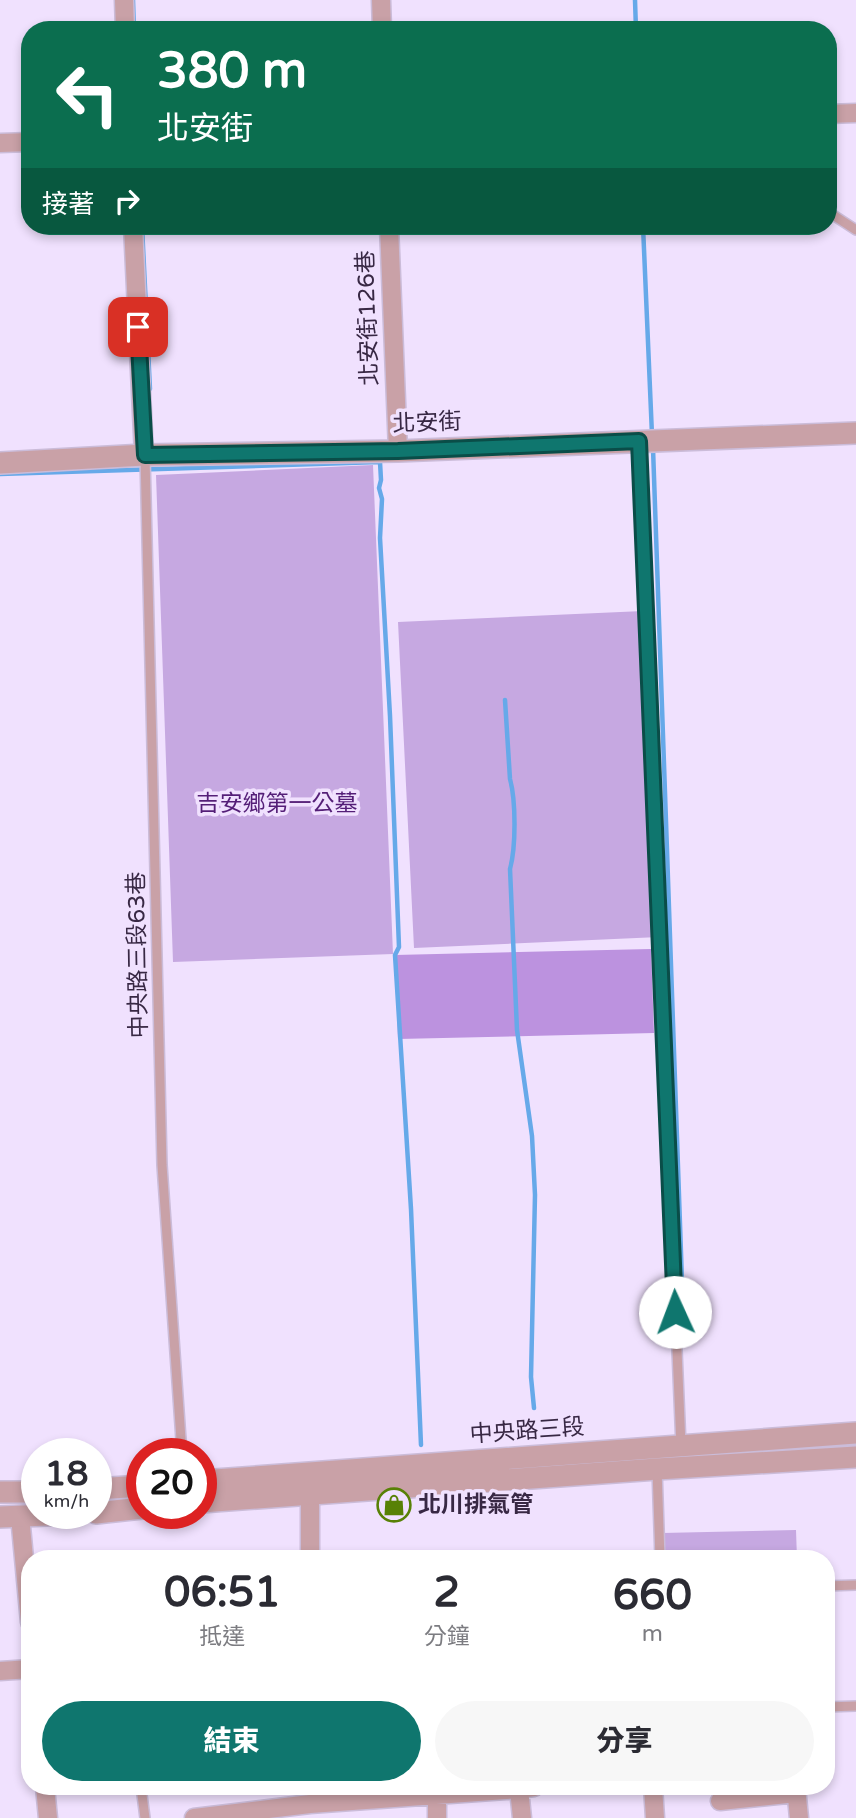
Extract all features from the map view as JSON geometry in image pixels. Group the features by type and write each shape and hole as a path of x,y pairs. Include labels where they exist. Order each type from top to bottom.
{"street":[{"path":"124,0 125,21"},
{"path":"381,0 382,21"},
{"path":"837,114 856,113"},
{"path":"0,143 21,142"},
{"path":"133,235 145,455"},
{"name":"北安街126巷","path":"389,235 398,451"},
{"name":"北安街","path":"0,463 145,455 398,451 856,433"},
{"name":"中央路三段","path":"217,1480 856,1433"},
{"name":"中央路三段","path":"217,1501 856,1457"},
{"path":"0,1492 21,1492"},
{"path":"310,1494 310,1550"},
{"path":"10,1516 21,1574"},
{"path":"0,1671 21,1670"},
{"path":"46,1795 48,1818"},
{"path":"194,1818 309,1795 437,1795 438,1818"},
{"path":"522,1818 526,1795"},
{"path":"654,1795 655,1818"},
{"path":"720,1801 761,1795"},
{"path":"797,1795 799,1818"}],"lane":[{"path":"837,218 856,230"},
{"path":"639,441 681,1446"},
{"name":"中央路三段63巷","path":"145,455 162,1166 182,1438"},
{"path":"657,1469 660,1550"},
{"path":"835,1586 856,1585"},
{"path":"835,1707 856,1706"},
{"path":"142,1795 145,1818"}],"green space":[{"name":"吉安鄉第一公墓","path":"373,465 393,954 173,962 156,475"},
{"path":"643,611 659,937 414,948 398,622"},
{"path":"796,1530 797,1550 663,1550 662,1533"}],"shaded area":[{"path":"651,949 654,1033 398,1039 395,955"}],"waterway":[{"path":"133,0 134,21"},
{"path":"635,0 636,21"},
{"path":"142,235 150,389"},
{"path":"643,235 652,435"},
{"path":"653,448 684,1339"},
{"path":"0,474 379,462"},
{"path":"380,462 380,538 399,947 395,955 411,1209 421,1445"},
{"path":"505,700 514,811 510,869 517,1030 532,1136 535,1195 531,1377 534,1408"}],"place":[{"name":"北川排氣管","path":"394,1505"}],"route":[{"path":"138,327 145,455 398,451 639,441 675,1312"}]}
